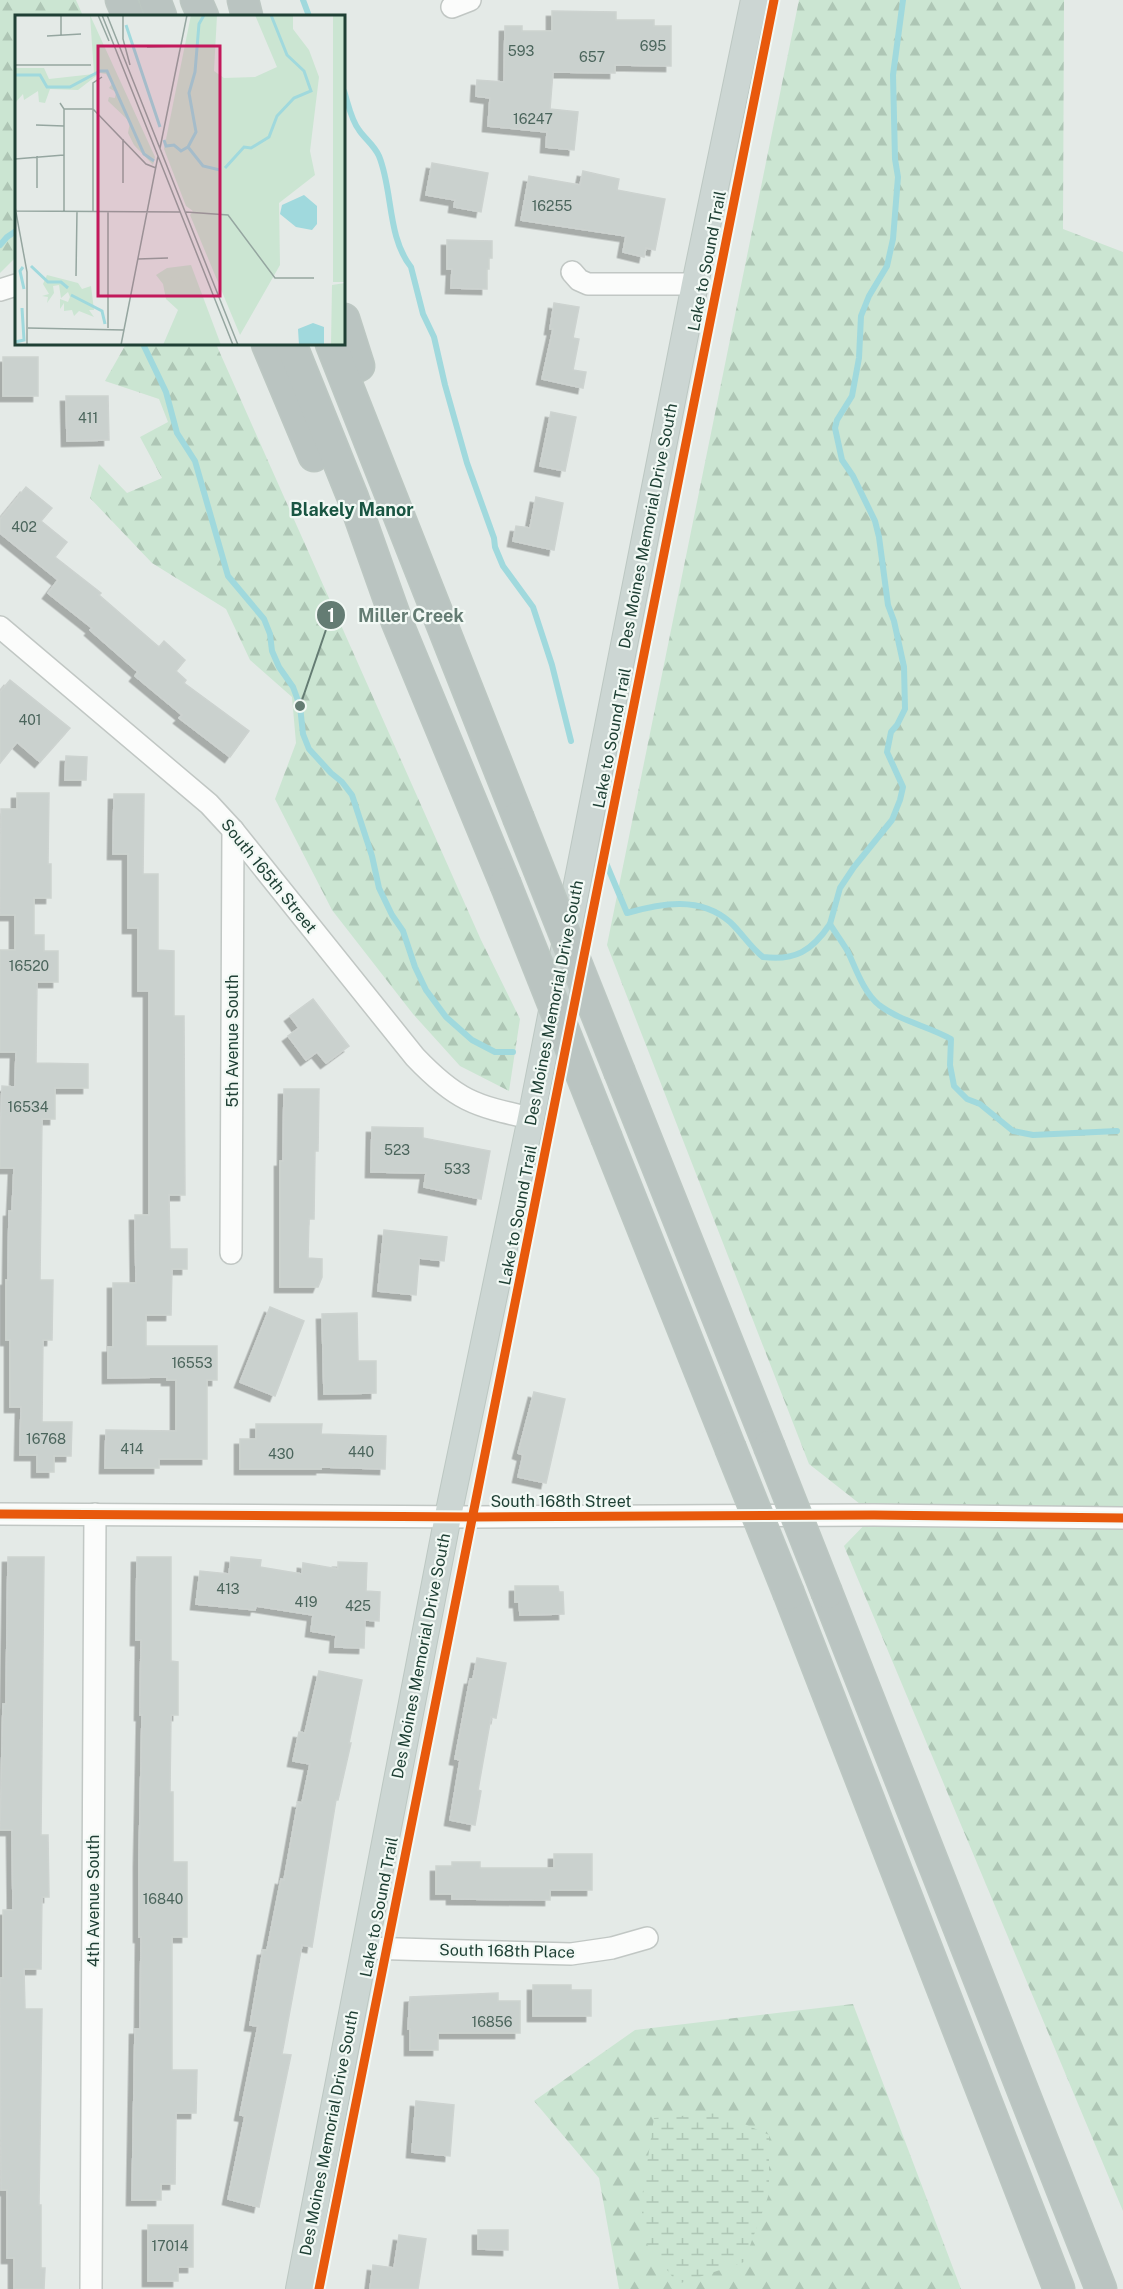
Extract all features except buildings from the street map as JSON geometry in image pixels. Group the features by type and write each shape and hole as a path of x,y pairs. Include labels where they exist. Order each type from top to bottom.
{"highway":[{"path":"121,0 128,15"},
{"path":"155,0 161,15"},
{"path":"196,0 203,15"},
{"path":"243,0 247,15"},
{"path":"345,322 359,368 363,423"},
{"path":"267,345 355,552 397,622"},
{"path":"291,345 352,498 397,622 789,1594 1059,2289"},
{"path":"332,345 1101,2289"}],"main road":[{"name":"Des Moines Memorial Drive South","path":"299,2289 448,1516 531,1119 695,284 754,0"}],"street":[{"path":"572,272 579,280 588,284 695,284"},
{"path":"0,290 15,285"},
{"name":"South 165th Street","path":"0,627 209,804 233,830 415,1057 437,1080 456,1095 485,1108 531,1119"},
{"name":"5th Avenue South","path":"231,1253 233,830"},
{"name":"South 168th Street","path":"0,1514 874,1515 1123,1518"},
{"name":"4th Avenue South","path":"91,2289 95,1514"},
{"name":"South 168th Place","path":"365,1948 571,1954 612,1948 647,1938"}],"green space":[{"path":"0,0 76,0 83,15 15,15 15,258 0,273"},
{"path":"799,0 1064,0 1063,229 1123,252 1123,2211 844,1546 874,1515 809,1464 607,945"},
{"path":"125,345 216,345 481,940 520,1019 509,1091 460,1066 413,1014 332,910 275,799 296,743 292,697 250,660 226,609 152,563 90,498 99,464 127,493 162,478 140,437 168,422 159,399 105,381"},
{"path":"853,2004 961,2289 619,2289 599,2178 534,2101 635,2030"},
{"path":"720,2113 769,2135 769,2194 744,2262 678,2284 646,2243 641,2204 654,2118"}],"waterway":[{"path":"303,0 309,15"},
{"path":"830,924 840,888 892,820 903,787 887,752 891,732 905,709 904,667 894,621 888,605 875,521 853,476 842,460 835,428 837,420 852,396 859,358 861,316 869,296 887,266 893,239 898,177 895,159 893,75 903,0"},
{"path":"345,94 356,126 379,156 387,183 398,242 411,267 423,314 434,337 467,463 503,566 533,607 552,665 571,741"},
{"path":"0,245 15,232"},
{"path":"143,345 166,392 177,433 195,461 228,576 264,619 270,634 272,651 279,667 293,687 300,706 303,734 309,749 352,795 372,856 379,888 392,915 403,931 415,967 426,990 446,1017 472,1040 495,1052 513,1052"},
{"path":"606,863 627,913 680,904 706,908 730,922 763,957 784,957 802,952 816,941 830,924 848,952 869,994 879,1005 887,1011 951,1039 950,1065 954,1086 967,1099 980,1104 1013,1131 1033,1135 1117,1131"}],"cycle path":[{"name":"Lake to Sound Trail","path":"319,2289 774,0"},
{"path":"0,1514 474,1517 874,1515 1123,1518"}],"place":[{"name":"Miller Creek","path":"300,706"}],"district":[{"name":"Blakely Manor","path":"352,509"}]}
